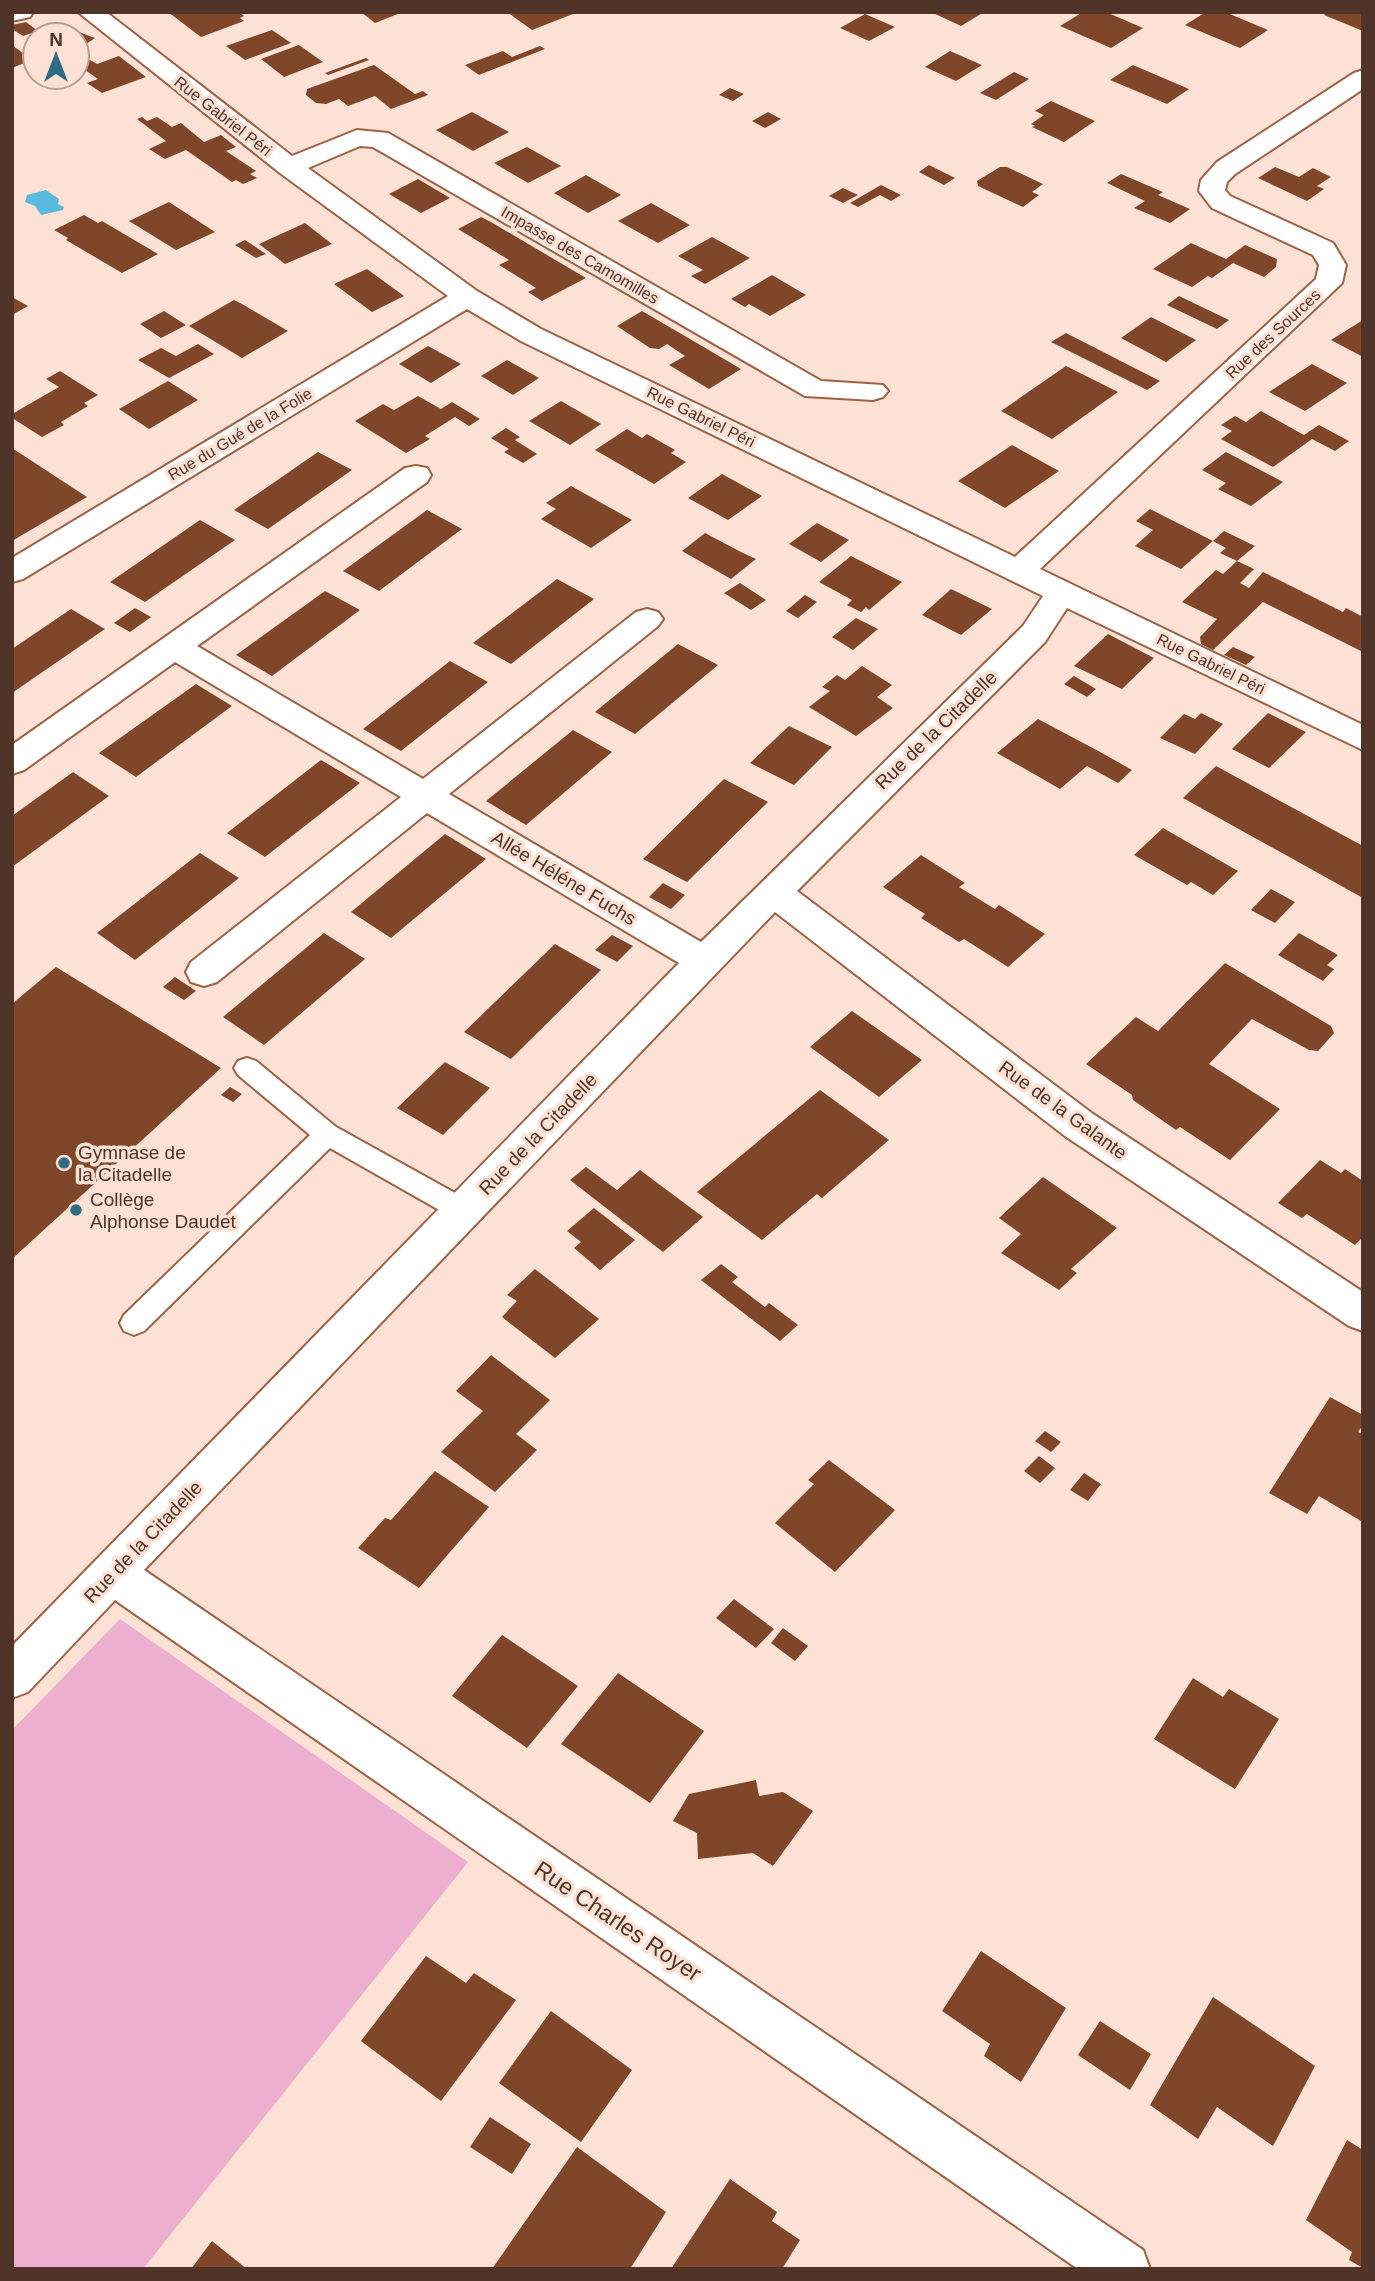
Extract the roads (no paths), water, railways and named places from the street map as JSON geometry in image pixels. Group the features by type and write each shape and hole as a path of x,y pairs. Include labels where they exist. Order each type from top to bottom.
{"street":[{"path":"12,14 21,12"},
{"name":"Rue Gabriel Péri","path":"90,12 289,167 467,297 531,335 1363,739"},
{"name":"Rue des Sources","path":"1019,571 1328,283 1334,273 1333,261 1323,249 1234,209 1221,202 1212,191 1214,180 1226,168 1363,78"},
{"name":"Impasse des Camomilles","path":"289,167 357,138 379,139 815,390 873,391"},
{"name":"Rue du Gué de la Folie","path":"12,572 467,297"},
{"path":"12,762 416,475"},
{"name":"Rue de la Citadelle","path":"17,1664 113,1573 704,961 1034,634 1062,591"},
{"path":"204,972 648,619"},
{"name":"Allée Héléne Fuchs","path":"174,646 704,961"},
{"name":"Rue de la Galante","path":"774,892 1079,1125 1363,1314"},
{"name":"Rue Charles Royer","path":"113,1573 1124,2269"}],"lane":[{"path":"247,1068 327,1134 464,1211"},
{"path":"134,1323 327,1134"}],"water":[{"path":"46,190 59,199 58,204 64,207 63,210 41,215 35,206 25,202 27,195"}],"place":[{"name":"Gymnase de la Citadelle","path":"64,1163"},
{"name":"Collège Alphonse Daudet","path":"76,1210"}]}
